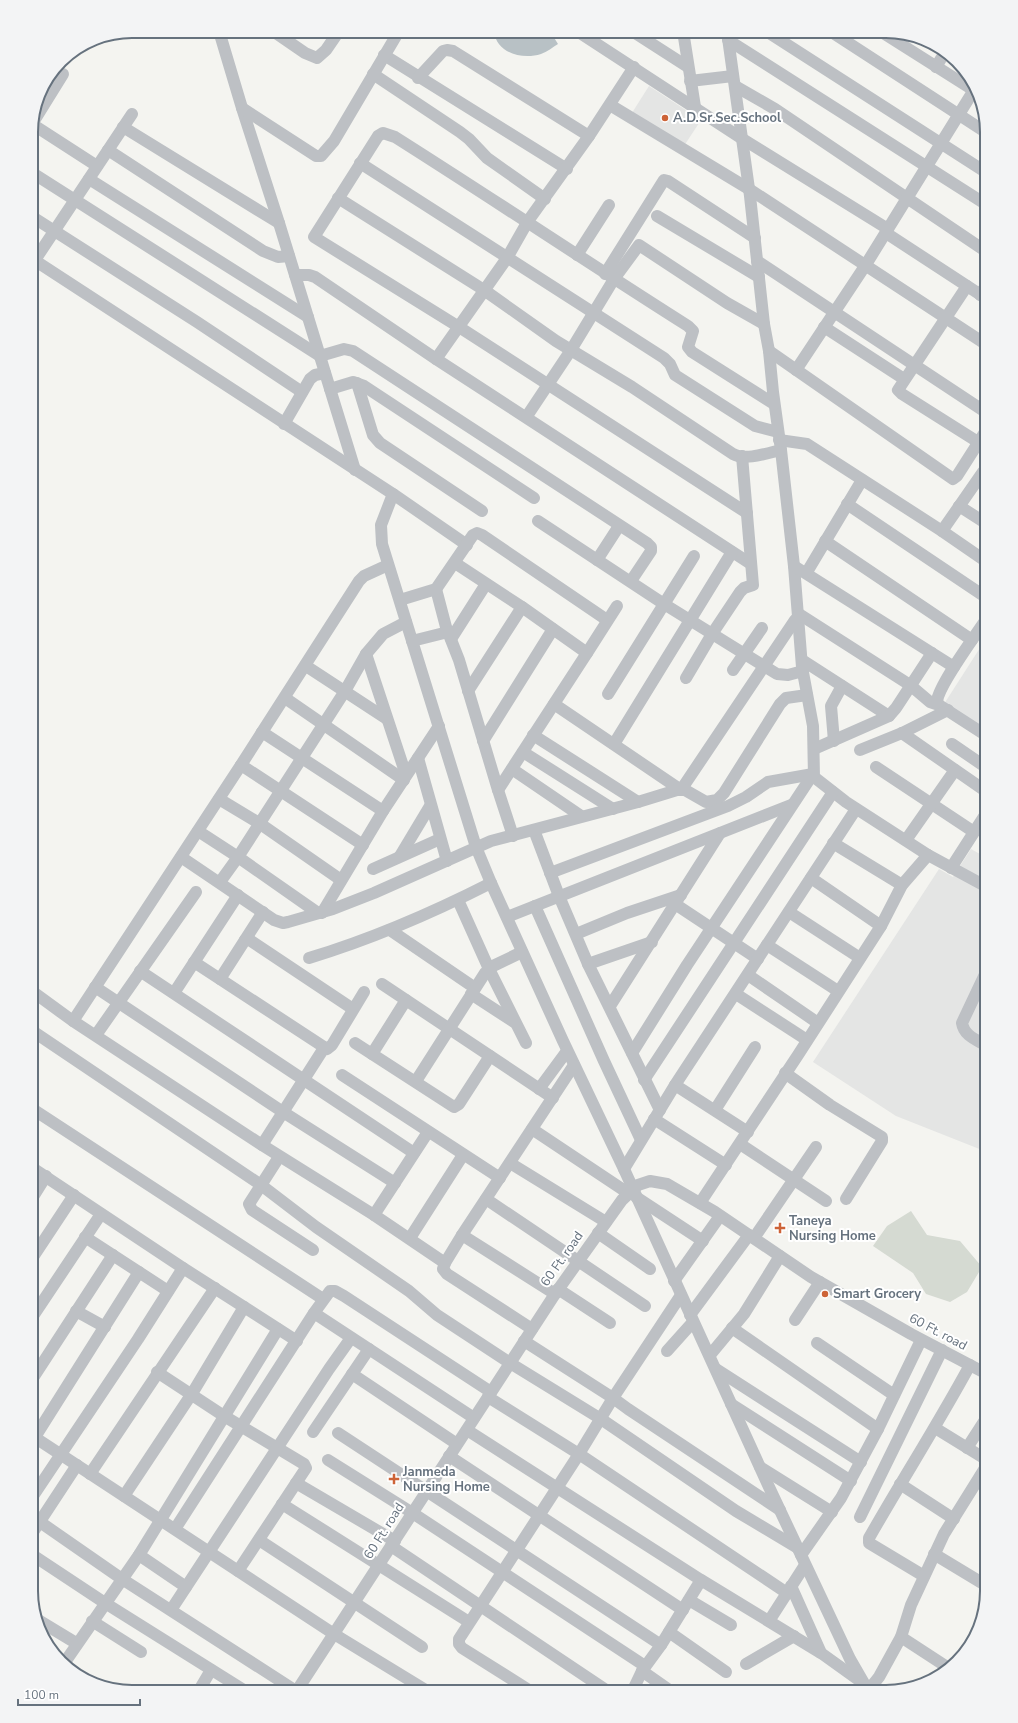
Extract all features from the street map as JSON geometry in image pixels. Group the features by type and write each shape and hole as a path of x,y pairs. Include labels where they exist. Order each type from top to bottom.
{"street":[{"path":"221,38 355,470"},
{"path":"283,38 305,53 317,58 326,50 334,38"},
{"path":"242,108 316,156 322,156 334,141 395,38"},
{"path":"588,38 887,231 980,294"},
{"path":"643,38 688,67"},
{"path":"683,38 695,107"},
{"path":"728,38 749,189 764,324 769,351 774,404 780,441 794,566 797,617 803,666 813,726 813,774 816,780 856,809 928,855 980,883"},
{"path":"731,38 980,201"},
{"path":"777,38 980,169"},
{"path":"841,38 980,129"},
{"path":"891,38 936,67 963,79"},
{"path":"908,49 913,42"},
{"path":"418,78 443,51 453,51 589,136"},
{"path":"384,55 418,78 567,169"},
{"path":"936,67 942,57"},
{"path":"436,359 507,258 528,221 567,169 634,67"},
{"path":"41,110 63,74"},
{"path":"373,74 460,132 469,139 487,158 545,199"},
{"path":"690,81 734,81 980,247"},
{"path":"796,370 865,266 958,115 973,95"},
{"path":"610,105 749,189 980,340"},
{"path":"38,252 54,231 132,114"},
{"path":"123,127 279,223"},
{"path":"38,128 97,166"},
{"path":"747,513 459,327 314,237 378,136 383,133 388,134 528,221 609,277 691,329 694,334 688,347 692,352 774,404"},
{"path":"108,150 263,250 278,257 289,256"},
{"path":"360,163 664,358 670,364 675,375 755,426 780,441 807,444 980,557"},
{"path":"38,176 320,356 344,349 353,351 619,526 648,543 651,549 630,582"},
{"path":"88,179 308,317"},
{"path":"527,416 571,350 593,313 609,277 664,180 668,181 755,238"},
{"path":"338,198 484,290 571,350 632,387 733,454 742,456 780,441"},
{"path":"577,255 608,205"},
{"path":"657,216 759,277"},
{"path":"38,221 197,322 302,392"},
{"path":"609,277 639,245 727,303 764,324"},
{"path":"757,261 980,408"},
{"path":"38,262 393,494 467,545"},
{"path":"295,275 309,275 316,277 436,359 527,416 751,564"},
{"path":"967,286 904,379 899,387 899,392 978,442"},
{"path":"824,326 904,379"},
{"path":"769,351 950,477 955,478 980,439"},
{"path":"284,424 302,392 313,377 325,373"},
{"path":"330,389 353,382 364,386 534,498"},
{"path":"358,383 373,435 380,443 482,511"},
{"path":"686,678 712,634 742,589 753,585 742,456"},
{"path":"966,461 980,470"},
{"path":"807,572 862,480"},
{"path":"942,531 980,480"},
{"path":"393,494 381,525 382,544 476,847 567,1050 624,1169 632,1193 710,1355 801,1556 850,1659 864,1685"},
{"path":"847,504 980,593"},
{"path":"960,506 980,519"},
{"path":"538,521 664,604 777,674 783,675 803,666"},
{"path":"597,560 619,526"},
{"path":"400,600 436,589 474,534 479,533 607,620"},
{"path":"825,541 972,640"},
{"path":"614,744 732,552"},
{"path":"608,694 694,556"},
{"path":"455,563 522,607 587,653"},
{"path":"74,1021 306,666 359,581 364,576 388,565"},
{"path":"794,566 807,572 954,668"},
{"path":"412,641 449,636 486,584"},
{"path":"436,589 449,636 468,691 513,836"},
{"path":"498,790 617,606"},
{"path":"468,691 522,607"},
{"path":"181,857 274,920 283,923 320,913 374,893 476,847 581,816 682,790 797,617"},
{"path":"797,617 910,685 926,699 943,707 980,731"},
{"path":"220,882 238,857 345,691 366,654 383,634 406,622"},
{"path":"733,670 762,628"},
{"path":"943,707 937,701 938,697 954,668 980,628"},
{"path":"483,741 553,629"},
{"path":"814,749 889,716 896,708 932,653"},
{"path":"366,654 405,778"},
{"path":"306,666 387,719"},
{"path":"803,666 842,686 889,716"},
{"path":"834,741 831,706 842,686"},
{"path":"554,704 682,790 706,802 719,798 780,704 786,698 807,695"},
{"path":"285,698 405,778"},
{"path":"860,750 902,733 943,707"},
{"path":"320,913 438,726"},
{"path":"262,732 383,811"},
{"path":"902,733 980,787"},
{"path":"533,735 638,802"},
{"path":"952,744 980,763"},
{"path":"523,752 613,809"},
{"path":"418,758 430,806 447,861"},
{"path":"241,765 363,845"},
{"path":"876,767 974,832"},
{"path":"512,769 581,816"},
{"path":"906,840 955,770"},
{"path":"632,1053 711,928 791,805 813,774"},
{"path":"550,873 728,806 746,797 768,782 813,774"},
{"path":"644,1080 832,792"},
{"path":"219,798 341,880"},
{"path":"507,917 791,805"},
{"path":"400,856 430,806"},
{"path":"624,1169 675,1085 856,809"},
{"path":"951,868 980,823"},
{"path":"534,830 559,896 588,964 632,1053 657,1114 726,1165"},
{"path":"198,832 238,857 320,913"},
{"path":"610,1006 720,833"},
{"path":"373,869 440,839"},
{"path":"833,843 902,885"},
{"path":"700,1203 748,1132 881,926 902,885 928,855"},
{"path":"811,878 881,926"},
{"path":"309,958 361,942 458,900 491,883"},
{"path":"96,1035 196,892"},
{"path":"174,993 238,895"},
{"path":"678,899 711,928 758,959"},
{"path":"576,934 638,909 678,899"},
{"path":"458,900 489,969 526,1043"},
{"path":"535,906 641,1140"},
{"path":"220,979 263,912"},
{"path":"789,912 860,958"},
{"path":"390,930 515,1023"},
{"path":"245,940 248,939 253,942 353,1009"},
{"path":"588,964 652,942"},
{"path":"767,945 838,991"},
{"path":"416,1082 473,991 489,969 522,952"},
{"path":"194,962 324,1048 330,1048 364,992"},
{"path":"140,971 414,1153"},
{"path":"748,975 818,1023"},
{"path":"382,984 553,1098"},
{"path":"980,985 962,1023 963,1029 967,1034 980,1042"},
{"path":"95,987 284,1112 395,1183"},
{"path":"736,994 807,1040"},
{"path":"38,995 262,1146 410,1238 445,1263"},
{"path":"372,1054 406,1000"},
{"path":"38,1035 261,1185 316,1227 409,1291 437,1315 510,1363 601,1419 801,1556"},
{"path":"355,1043 452,1106 457,1106 490,1056"},
{"path":"715,1110 755,1047"},
{"path":"262,1146 324,1048"},
{"path":"539,1089 567,1050"},
{"path":"532,1329 447,1274 443,1269 462,1235 574,1065"},
{"path":"785,1073 830,1105 882,1137 882,1141 846,1199"},
{"path":"342,1075 500,1178"},
{"path":"675,1085 748,1132"},
{"path":"38,1113 323,1299"},
{"path":"532,1129 632,1193 703,1241"},
{"path":"374,1215 428,1132"},
{"path":"740,1144 826,1201"},
{"path":"667,1351 794,1180 816,1147"},
{"path":"410,1238 464,1155"},
{"path":"279,1157 261,1185 250,1204 250,1207 252,1210 313,1250"},
{"path":"510,1162 606,1222"},
{"path":"38,1171 244,1308 297,1341"},
{"path":"38,1189 46,1176"},
{"name":"60 Ft. road","path":"300,1685 556,1291 606,1222 632,1193 645,1182 659,1182 666,1184 700,1203 820,1282 922,1340 980,1370"},
{"path":"38,1249 74,1195"},
{"path":"486,1199 646,1306"},
{"path":"38,1305 101,1214"},
{"path":"674,1282 720,1216"},
{"path":"598,1233 650,1268"},
{"path":"462,1235 610,1322"},
{"path":"86,1237 168,1291"},
{"path":"38,1370 113,1255"},
{"path":"710,1355 744,1314 780,1256"},
{"path":"38,1488 113,1377 183,1268"},
{"path":"38,1428 139,1272"},
{"path":"795,1320 820,1282"},
{"path":"90,1474 157,1372 215,1288"},
{"path":"175,1529 323,1299 330,1292 335,1291 579,1454 789,1590 821,1653"},
{"path":"521,1685 462,1648 459,1644 459,1639 540,1516 613,1398 680,1295"},
{"path":"124,1496 191,1395 244,1308"},
{"path":"76,1311 104,1327"},
{"path":"314,1313 474,1418"},
{"path":"732,1328 878,1429"},
{"path":"66,1658 139,1555 278,1329"},
{"path":"171,1610 351,1338"},
{"path":"769,1621 789,1590 801,1556 832,1512 851,1481 922,1340"},
{"path":"524,1341 613,1398 780,1510"},
{"path":"817,1343 894,1395"},
{"path":"313,1432 369,1349"},
{"path":"860,1517 942,1350"},
{"path":"924,1576 868,1541 900,1484 935,1428 970,1365"},
{"path":"716,1369 860,1462"},
{"path":"157,1372 224,1416 304,1464 306,1468 238,1571"},
{"path":"352,1374 457,1444"},
{"path":"731,1404 851,1481"},
{"path":"935,1428 980,1456"},
{"path":"967,1448 980,1428"},
{"path":"467,1430 701,1580 821,1653 861,1685"},
{"path":"338,1433 661,1645"},
{"path":"38,1439 334,1634 418,1685"},
{"path":"449,1456 540,1516 686,1605 731,1625"},
{"path":"328,1460 502,1572 644,1669 663,1685"},
{"path":"38,1525 77,1465"},
{"path":"760,1468 832,1512"},
{"path":"872,1685 879,1677 901,1637 911,1605 944,1534 980,1476"},
{"path":"296,1483 393,1543 480,1606 598,1685"},
{"path":"900,1484 954,1519"},
{"path":"282,1504 469,1622"},
{"path":"40,1522 122,1579 287,1685"},
{"path":"259,1540 422,1647"},
{"path":"934,1554 980,1581"},
{"path":"139,1555 186,1587"},
{"path":"38,1559 235,1685"},
{"path":"636,1685 644,1669 661,1645 701,1580"},
{"path":"92,1622 141,1652"},
{"path":"44,1624 76,1643"},
{"path":"669,1632 726,1672"},
{"path":"746,1664 794,1636"},
{"path":"901,1637 944,1665"},
{"path":"202,1685 211,1670"}],"shaded area":[{"path":"554,38 558,44 541,54 526,56 511,53 505,50 496,39"},
{"name":"A.D.Sr.Sec.School","path":"649,86 701,120 682,149 630,116"},
{"path":"980,648 980,727 944,704"},
{"path":"971,849 980,854 980,1149 896,1116 813,1062 939,869 953,877"},
{"path":"911,1211 927,1235 960,1241 980,1265 980,1270 967,1292 950,1302 926,1294 913,1273 873,1246 887,1226"}],"place":[{"name":"A.D.Sr.Sec.School","path":"665,118"},
{"name":"Taneya Nursing Home","path":"780,1228"},
{"name":"Smart Grocery","path":"825,1294"},
{"name":"Janmeda Nursing Home","path":"394,1479"}]}
